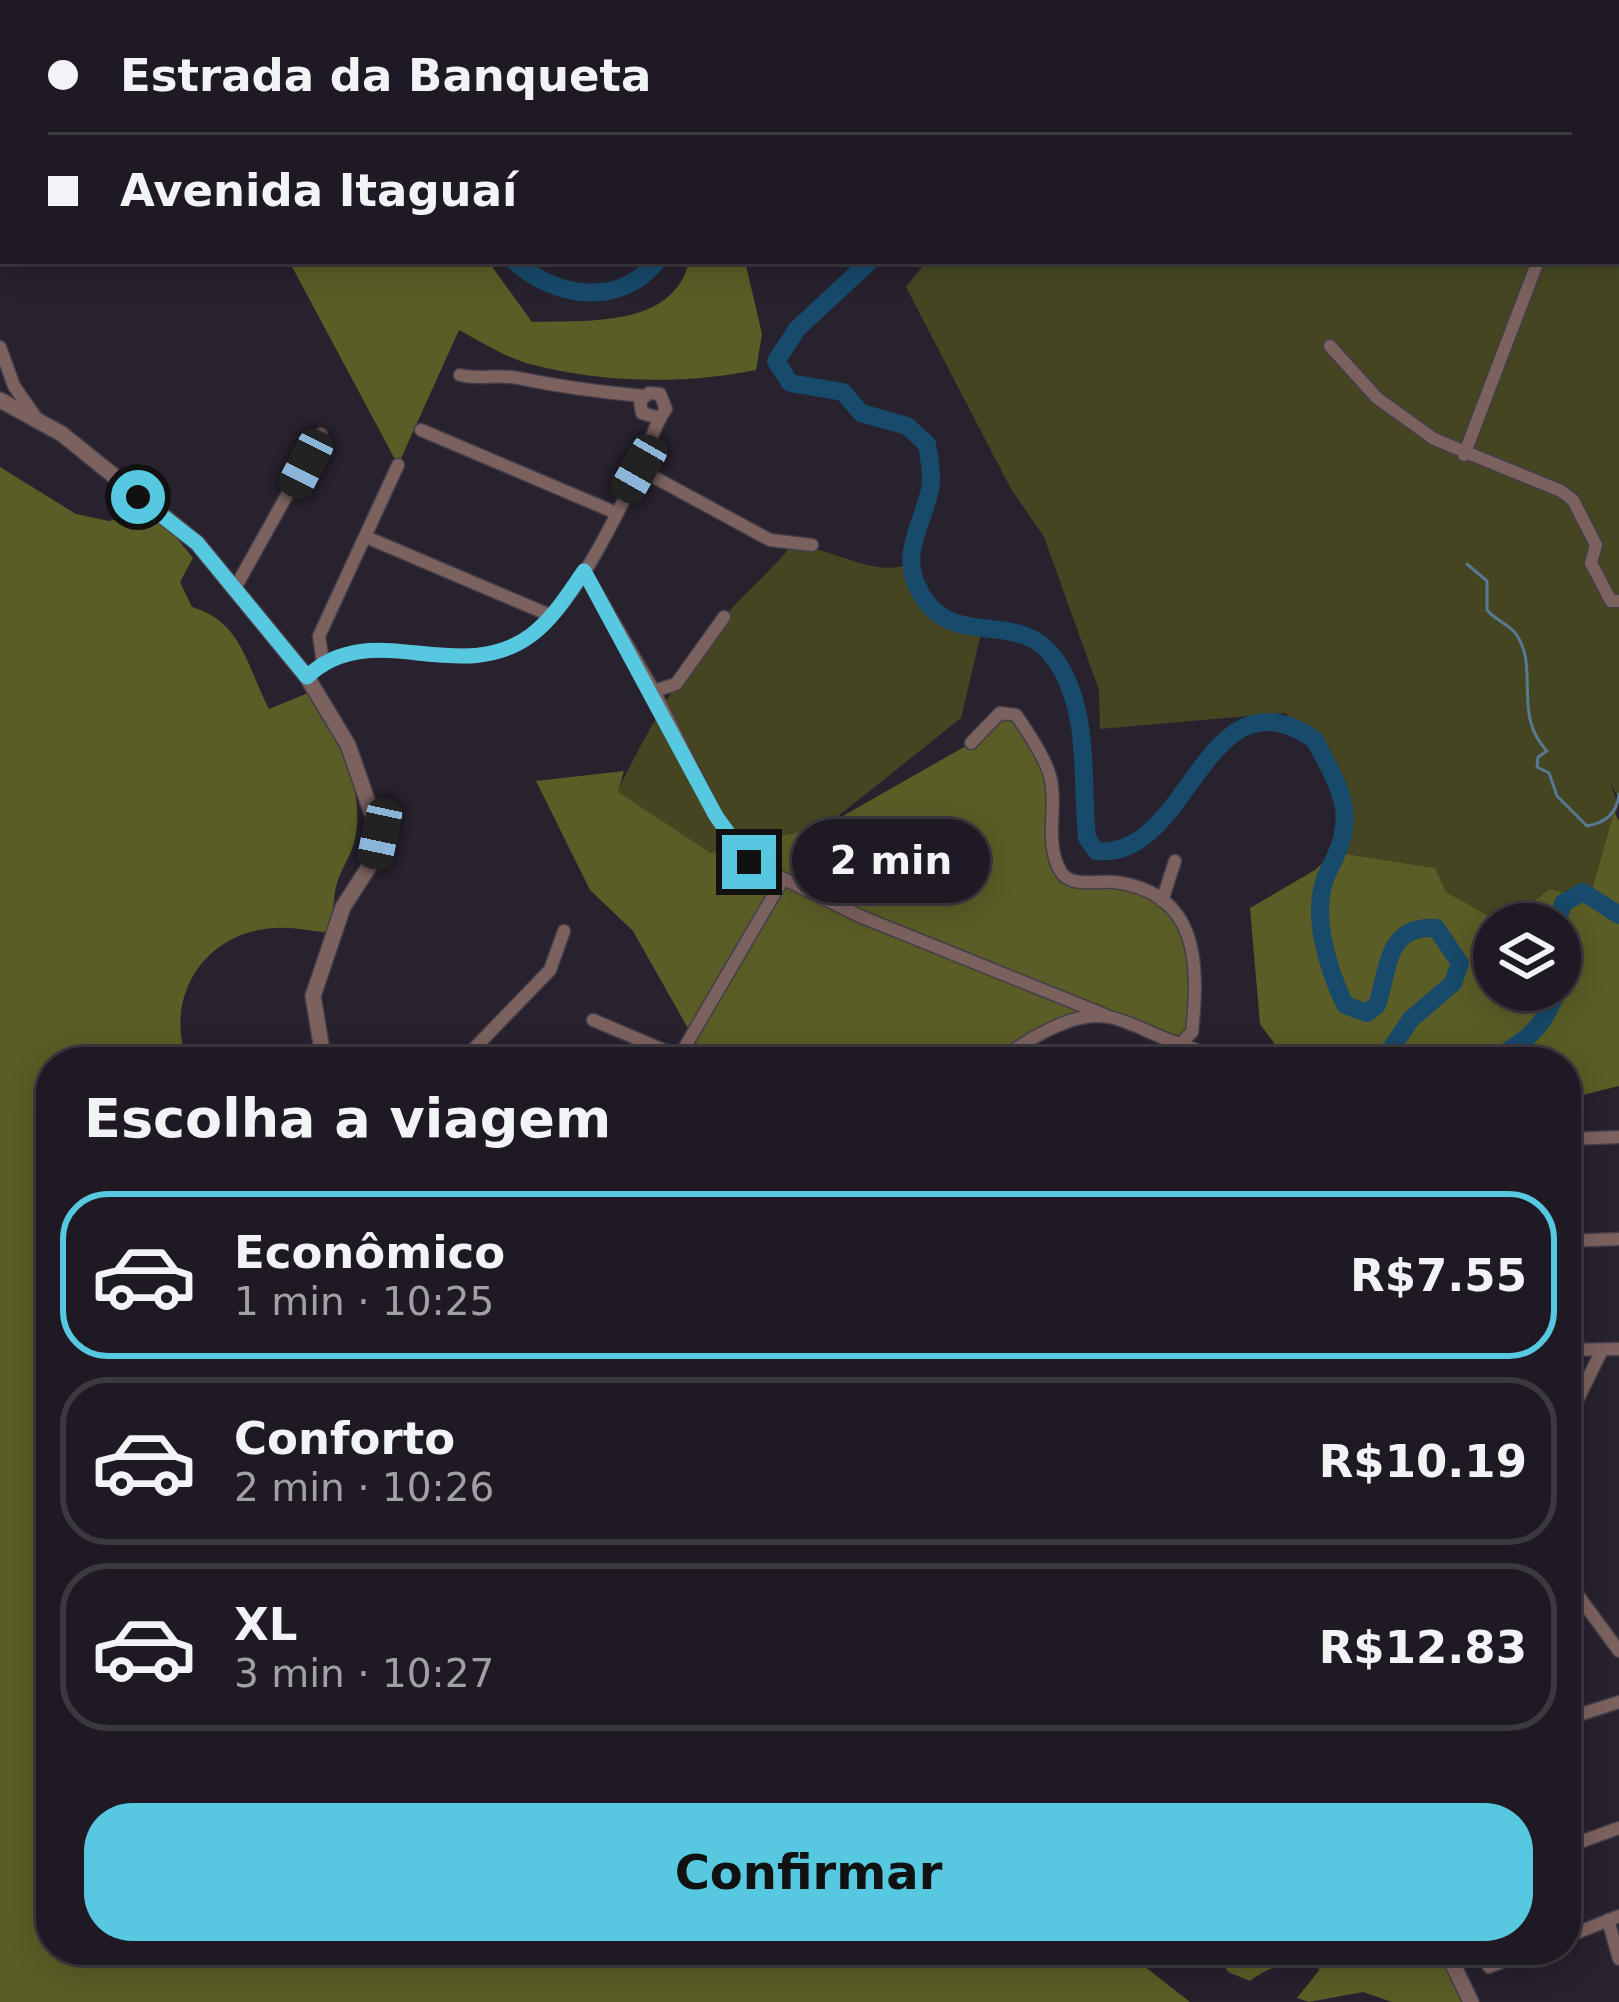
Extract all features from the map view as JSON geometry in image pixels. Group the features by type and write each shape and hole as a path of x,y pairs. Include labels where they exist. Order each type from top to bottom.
{"street":[{"path":"1464,455 1537,264"},
{"path":"0,346 14,386 38,419"},
{"path":"1330,346 1377,398 1464,455 1561,491 1573,500 1596,545 1591,563 1610,602 1619,601"},
{"path":"307,677 323,663 360,648 472,659 521,642 552,616 584,571 666,410 665,398 655,392 644,396 569,392 511,377 481,380 460,375"},
{"path":"644,396 642,413 659,418"},
{"path":"0,400 38,419 197,543 307,677 348,745 380,834 374,859 343,907 313,996 322,1047"},
{"path":"421,430 614,512"},
{"path":"235,590 321,434"},
{"path":"323,663 320,636 398,465"},
{"path":"639,469 770,540 812,545"},
{"path":"366,538 552,616"},
{"path":"584,571 654,692 716,816 749,862 782,881 1188,1047"},
{"path":"654,692 676,685 724,617"},
{"path":"971,743 1000,713 1016,715 1051,778 1052,841 1062,873 1072,881 1118,882 1162,901 1184,925 1198,967 1192,1032 1179,1047"},
{"path":"1162,901 1175,861"},
{"path":"686,1047 782,881"},
{"path":"476,1047 550,970 564,932"},
{"path":"1025,1047 1074,1020 1111,1018"},
{"path":"593,1020 650,1047"},
{"path":"1581,1138 1619,1137"},
{"path":"1581,1240 1619,1239"},
{"path":"1581,1351 1619,1349"},
{"path":"1581,1393 1602,1350"},
{"path":"1581,1599 1619,1651"},
{"path":"1581,1714 1619,1702"},
{"path":"1581,1842 1619,1828"},
{"path":"1581,1931 1614,1918 1619,1959"},
{"path":"1453,1965 1471,2002"},
{"path":"1489,1967 1494,1965"}],"shaded area":[{"path":"291,264 490,264 532,322 624,316 665,299 680,283 688,264 746,264 762,334 756,370 670,380 583,375 517,360 459,330 398,465"},
{"path":"925,264 1619,264 1619,800 1610,781 1618,806 1590,898 1549,889 1531,903 1473,903 1473,907 1446,892 1435,868 1334,852 1342,806 1308,730 1285,713 1100,729 1099,690 1044,537 1011,489 906,287"},
{"path":"0,467 76,514 109,521 155,511 193,558 180,582 192,607 233,634 269,709 308,693 320,707 348,763 357,805 354,843 337,881 325,932 283,928 251,932 210,954 186,992 181,1014 184,1047 36,1047 36,1965 1129,1965 1144,1966 1190,2002 0,2002"},
{"path":"792,545 879,567 906,565 932,611 951,619 984,621 961,718 827,825 711,853 617,792 664,704 706,641"},
{"path":"1016,715 1051,778 1052,841 1062,873 1128,888 1166,909 1180,924 1199,974 1192,1032 1164,1039 1111,1018 1074,1020 1025,1047 699,1047 633,931 590,890 536,781 624,771 618,792 711,853 827,825 971,743 992,719"},
{"path":"1614,812 1619,821 1619,1086 1581,1095 1581,1047 1277,1047 1260,1024 1250,908 1315,870 1334,852 1435,868 1446,892 1473,907 1473,1011 1581,1011 1581,903 1532,903 1549,889 1590,898"},
{"path":"1224,1965 1284,1965 1250,1981 1228,1972"},
{"path":"1301,1965 1444,1965 1463,2002 1392,2002 1363,1992 1309,2002 1297,1998 1320,1969"}],"waterway":[{"path":"518,264 549,283 587,292 625,286 654,264"},
{"path":"867,264 797,329 776,361 790,383 843,392 861,413 907,426 927,444 931,484 911,561 917,586 930,607 964,625 1022,635 1055,659 1079,723 1087,838 1096,851 1128,846 1155,827 1221,744 1246,726 1277,723 1314,739 1344,808 1341,840 1323,886 1320,920 1327,957 1345,1005 1367,1013 1377,1005 1398,942 1419,929 1436,928 1460,963 1453,983 1411,1019 1392,1047"},
{"path":"1467,564 1487,581 1487,610 1513,631 1523,647 1531,722 1547,751 1538,757 1537,767 1549,773 1557,796 1587,826 1609,816 1619,794"},
{"path":"1563,903 1583,892 1619,915"},
{"path":"1514,1047 1548,1011"}],"route":[{"path":"138,497 197,543 307,677 339,654 360,648 452,660 496,653 535,633 584,571 654,692 716,816 749,862"}]}
